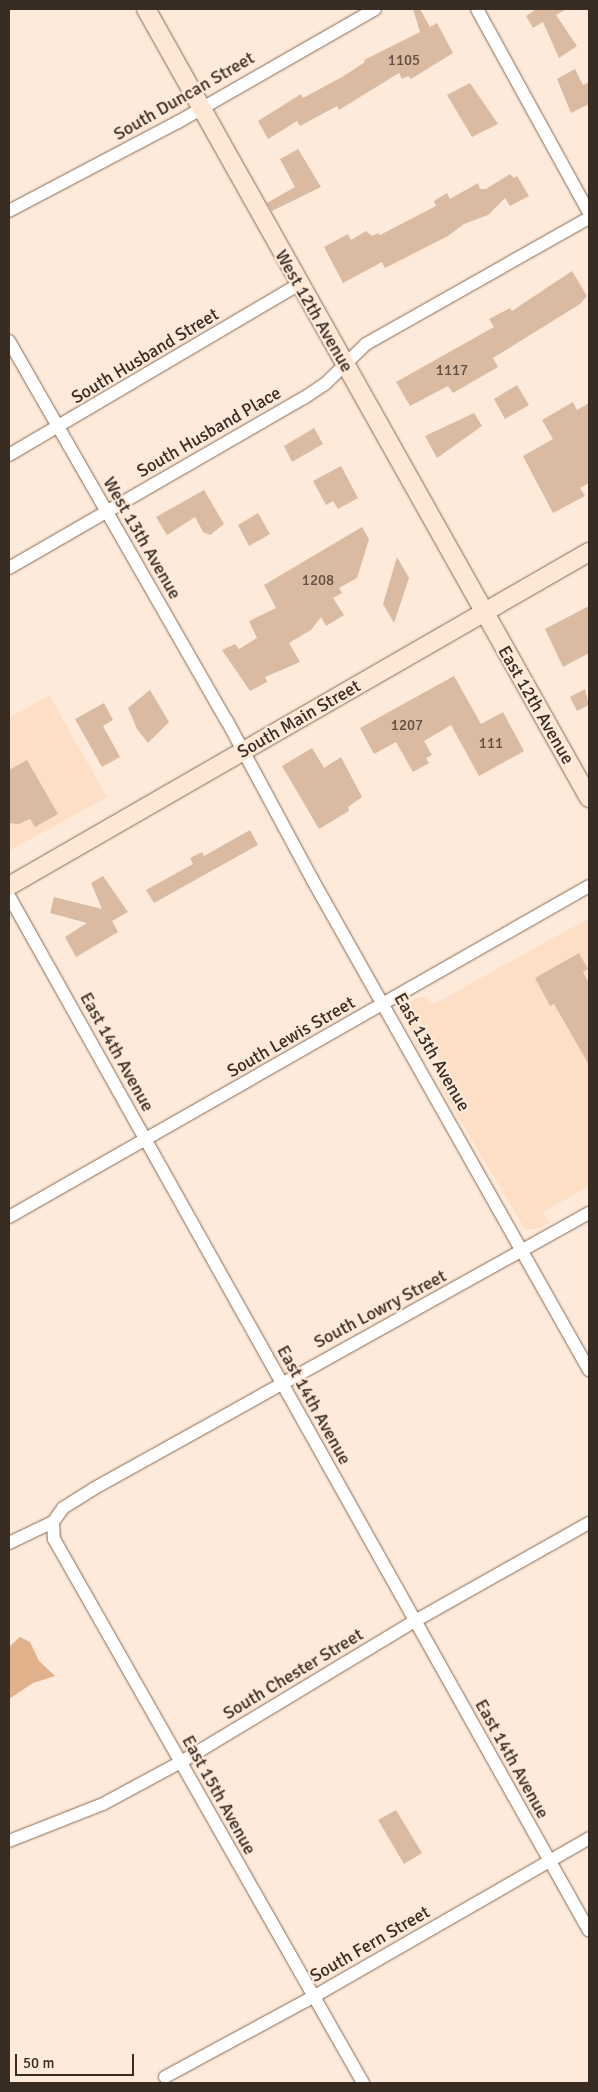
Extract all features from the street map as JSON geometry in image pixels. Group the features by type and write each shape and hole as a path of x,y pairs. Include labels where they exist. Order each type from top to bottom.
{"main road":[{"name":"West 12th Avenue","path":"146,9 298,285 482,612"},
{"name":"South Main Street","path":"9,886 589,552"},
{"name":"East 12th Avenue","path":"482,612 589,798"}],"street":[{"name":"South Duncan Street","path":"9,211 201,109 374,9"},
{"path":"477,9 589,213"},
{"path":"344,365 366,344 589,218"},
{"name":"South Husband Street","path":"9,455 58,428 298,285"},
{"name":"West 13th Avenue","path":"9,341 107,510 243,752"},
{"name":"South Husband Place","path":"9,568 304,398 344,365"},
{"name":"East 13th Avenue","path":"243,752 589,1370"},
{"name":"South Lewis Street","path":"9,1217 589,886"},
{"name":"East 14th Avenue","path":"9,896 144,1140 282,1382 589,1931"},
{"name":"South Lowry Street","path":"9,1543 53,1522 64,1508 93,1489 282,1382 589,1213"},
{"name":"East 15th Avenue","path":"53,1522 54,1538 363,2083"},
{"name":"South Chester Street","path":"9,1841 103,1804 181,1762 415,1621 589,1523"},
{"name":"South Fern Street","path":"165,2077 313,1997 589,1838"}],"shaded area":[{"path":"49,695 107,797 9,851 9,718"},
{"path":"589,918 589,1186 542,1213 551,1222 537,1229 525,1229 441,1088 439,1079 445,1070 435,1053 417,1048 404,1014 414,998 424,997 434,1004"},
{"path":"20,1637 30,1642 39,1661 55,1676 33,1683 9,1699 9,1647"}],"building":[{"path":"413,9 420,9 430,27 437,23 453,53 411,79 408,76 402,79 399,73 339,110 337,106 300,126 297,121 268,139 258,121 301,94 303,98 342,77 365,62 364,60 420,32"},
{"path":"536,9 567,9 556,15 577,46 559,58 543,22 533,28 526,16"},
{"path":"575,69 583,85 589,82 589,104 571,113 557,79"},
{"path":"470,83 498,124 472,137 447,95"},
{"path":"298,149 321,187 272,211 267,203 295,187 280,159"},
{"path":"510,174 514,178 517,176 529,196 510,206 505,198 488,215 464,224 448,236 385,268 382,262 343,283 324,247 348,234 351,240 366,231 372,236 378,233 380,235 436,206 434,201 447,193 450,199 478,183 480,189 486,189"},
{"path":"572,271 587,296 580,304 493,358 498,367 453,393 448,386 410,406 396,382 494,327 489,319 510,308 512,311"},
{"path":"517,385 529,405 505,419 494,399"},
{"path":"573,402 577,410 589,403 589,483 580,488 585,496 553,513 523,456 553,439 542,420"},
{"path":"474,413 482,426 437,458 425,436"},
{"path":"314,428 323,444 292,462 284,446"},
{"path":"341,466 358,498 338,509 333,501 326,505 313,481"},
{"path":"204,490 224,524 210,535 203,532 195,517 167,535 156,517"},
{"path":"258,513 270,534 249,546 238,525"},
{"path":"362,527 369,539 357,578 339,588 342,593 333,598 344,615 326,626 321,617 311,630 289,643 300,662 265,677 267,682 250,691 222,650 235,644 239,649 257,638 249,621 276,608 264,585"},
{"path":"397,557 409,578 394,623 383,604"},
{"path":"589,606 589,653 563,667 545,629"},
{"path":"454,676 481,724 503,712 524,751 479,776 451,725 424,741 432,755 426,758 429,763 413,772 396,742 374,754 360,728"},
{"path":"585,689 589,705 577,711 570,697"},
{"path":"150,690 169,722 148,743 137,729 128,708"},
{"path":"104,703 113,720 103,726 120,757 102,767 75,719"},
{"path":"312,748 324,768 341,757 362,797 348,807 349,811 319,829 282,766"},
{"path":"27,760 58,814 35,827 30,819 19,824 9,823 9,770"},
{"path":"250,830 258,845 154,903 146,890 193,864 190,858 202,852 204,856"},
{"path":"103,876 128,912 112,921 118,932 76,957 65,937 87,923 50,913 54,897 102,909 91,883"},
{"path":"579,953 588,969 583,972 589,983 589,1065 554,1004 550,1006 535,978"},
{"path":"396,1810 422,1853 404,1864 378,1820"}]}
